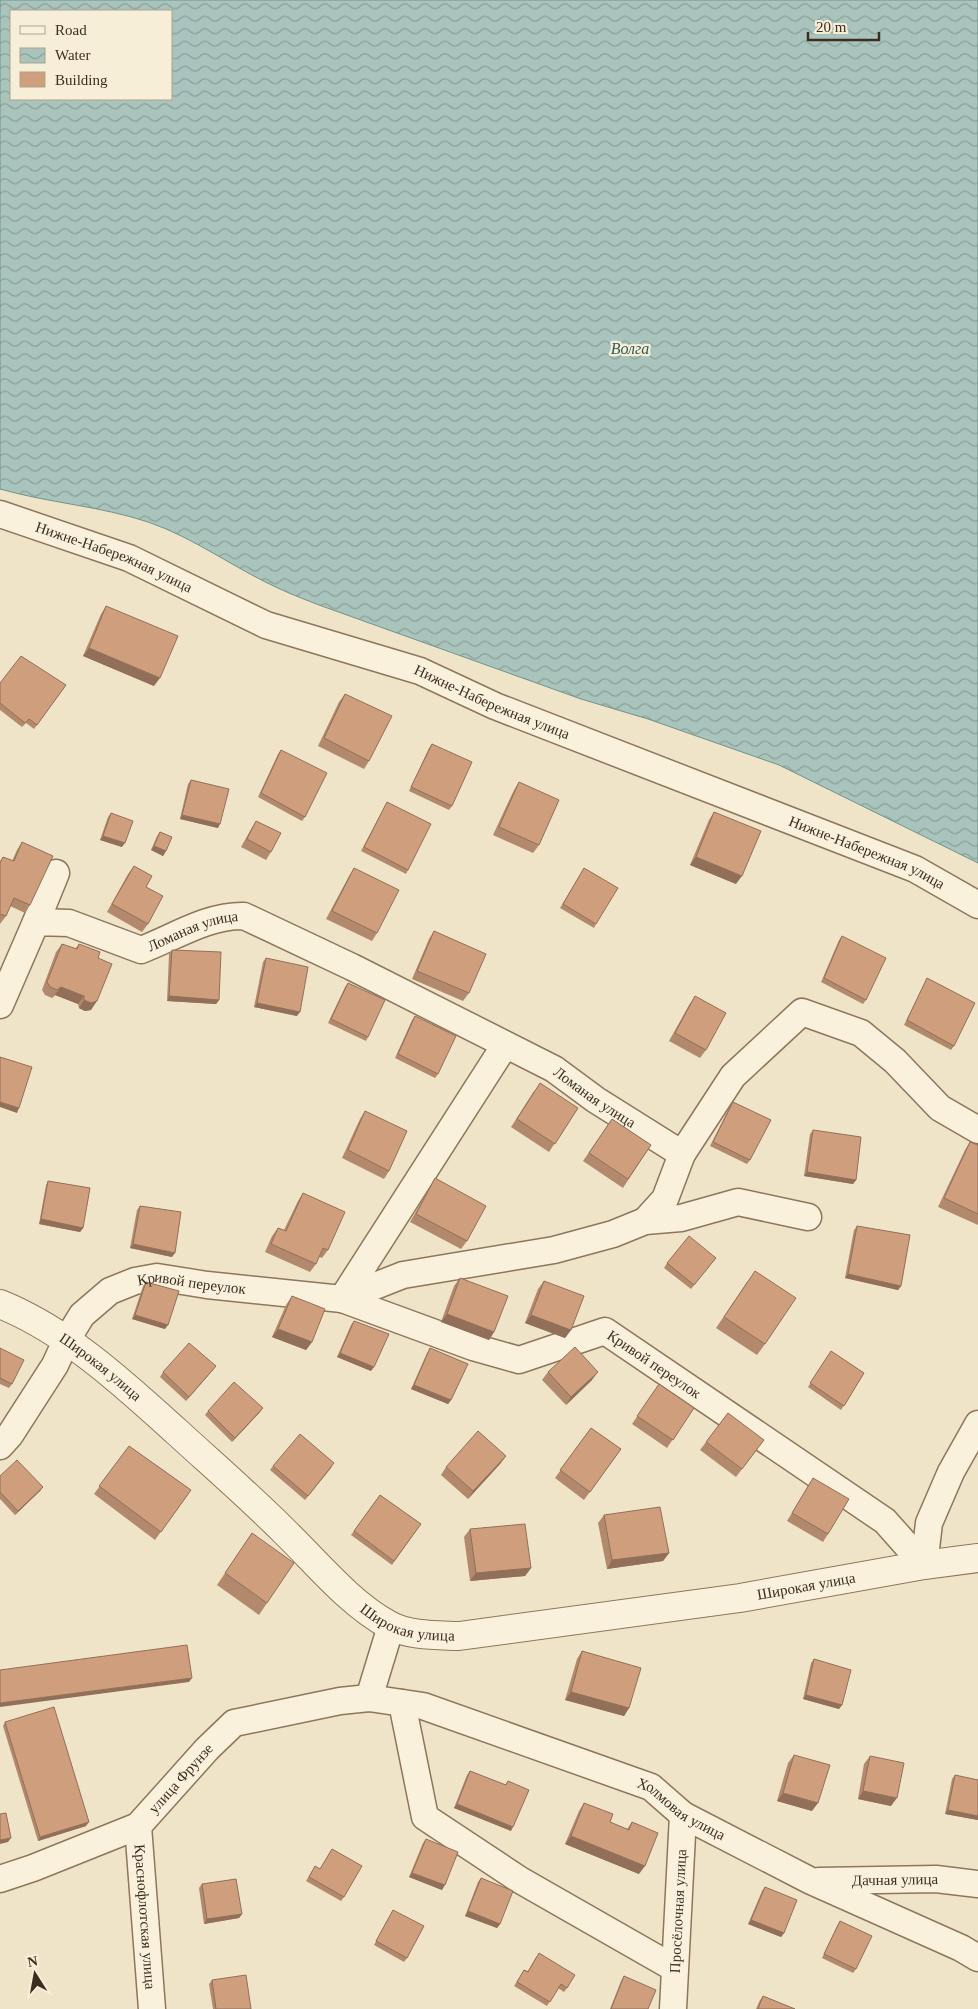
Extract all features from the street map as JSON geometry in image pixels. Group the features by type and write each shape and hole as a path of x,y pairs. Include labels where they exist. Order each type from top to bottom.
{"street":[{"name":"Нижне-Набережная улица","path":"0,514 129,558 266,625 420,671 504,710 915,869 978,905"},
{"path":"0,1005 56,874"},
{"name":"Ломаная улица","path":"36,922 69,922 141,950 176,937 212,919 244,916 352,967 554,1069 596,1100 682,1154"},
{"path":"645,1221 664,1199 682,1154 733,1076 802,1012 861,1033 895,1061 940,1108 978,1130"},
{"path":"342,1299 505,1045"},
{"name":"Кривой переулок","path":"342,1299 403,1274 554,1250 613,1234 645,1221 681,1218 738,1202 808,1217"},
{"name":"Кривой переулок","path":"0,1446 10,1435 55,1365 66,1341 82,1315 110,1291 134,1281 157,1277 207,1285 342,1299 473,1347 519,1360 605,1331 885,1521 924,1565"},
{"name":"Широкая улица","path":"0,1304 18,1311 66,1341 125,1385 258,1506 365,1610 391,1626 430,1635 459,1636 740,1598 924,1565 978,1558"},
{"path":"924,1565 929,1523 951,1472 978,1424"},
{"path":"369,1698 391,1626"},
{"name":"Холмовая улица","path":"369,1698 423,1706 650,1787 682,1815 811,1881 961,1948 978,1958"},
{"name":"улица Фрунзе","path":"0,1879 33,1868 138,1826 207,1749 234,1723 340,1701 369,1698"},
{"path":"402,1703 425,1817 520,1880 674,1968"},
{"name":"Просёлочная улица","path":"673,2009 682,1815"},
{"name":"Краснофлотская улица","path":"138,1826 152,2009"},
{"name":"Дачная улица","path":"811,1881 936,1880 978,1884"}],"water":[{"name":"Волга","path":"0,0 978,0 978,863 779,765 648,719 581,699 314,603 263,581 182,536 148,522 112,512 0,489"}],"building":[{"path":"106,606 178,636 160,678 89,648"},
{"path":"21,656 66,685 37,725 29,719 25,723 0,703 0,683"},
{"path":"345,694 392,716 369,761 324,738"},
{"path":"432,744 472,762 452,806 411,787"},
{"path":"281,750 327,773 305,817 261,793"},
{"path":"191,780 229,789 220,824 182,815"},
{"path":"519,782 559,800 539,845 499,827"},
{"path":"387,802 431,824 408,870 364,847"},
{"path":"714,812 761,831 742,876 696,857"},
{"path":"111,813 133,821 125,843 103,836"},
{"path":"256,821 281,833 271,852 247,839"},
{"path":"160,832 172,837 166,851 154,846"},
{"path":"22,842 53,856 30,905 14,898 6,916 0,914 0,863 3,857 14,861"},
{"path":"134,866 152,876 146,887 163,896 148,924 112,904"},
{"path":"354,868 399,890 377,933 332,911"},
{"path":"584,868 618,888 596,924 563,904"},
{"path":"434,931 486,954 469,993 417,971"},
{"path":"842,936 886,958 866,1000 824,978"},
{"path":"62,944 77,949 79,944 100,952 98,958 112,964 97,1001 91,1003 84,1000 84,996 61,987 57,990 50,987 47,982"},
{"path":"172,950 221,952 219,1000 169,996"},
{"path":"266,958 308,967 300,1012 257,1003"},
{"path":"927,978 975,1003 954,1046 907,1020"},
{"path":"348,983 385,1000 368,1037 331,1019"},
{"path":"695,996 726,1013 706,1050 675,1033"},
{"path":"415,1016 456,1036 438,1074 398,1054"},
{"path":"0,1057 32,1067 19,1108 0,1102"},
{"path":"540,1083 578,1108 555,1144 517,1119"},
{"path":"733,1102 771,1120 750,1160 713,1142"},
{"path":"365,1111 407,1131 389,1171 348,1150"},
{"path":"612,1119 651,1145 628,1179 589,1153"},
{"path":"813,1130 861,1137 856,1180 807,1172"},
{"path":"970,1142 978,1145 978,1214 944,1198"},
{"path":"435,1178 486,1206 467,1241 416,1214"},
{"path":"48,1181 90,1188 83,1228 41,1219"},
{"path":"303,1193 345,1212 328,1250 323,1248 316,1264 271,1244 278,1228 286,1231"},
{"path":"140,1206 181,1212 175,1253 133,1244"},
{"path":"857,1226 910,1235 901,1286 848,1274"},
{"path":"689,1236 716,1258 694,1285 667,1263"},
{"path":"755,1271 796,1298 765,1344 724,1317"},
{"path":"460,1278 508,1296 494,1332 447,1314"},
{"path":"544,1281 584,1296 571,1330 531,1315"},
{"path":"146,1282 179,1291 168,1325 135,1315"},
{"path":"292,1296 325,1309 312,1342 278,1329"},
{"path":"354,1321 389,1334 374,1367 340,1353"},
{"path":"189,1343 216,1366 189,1397 163,1372"},
{"path":"575,1347 598,1372 571,1397 548,1372"},
{"path":"0,1348 24,1360 12,1384 0,1378"},
{"path":"430,1348 468,1364 451,1400 414,1385"},
{"path":"831,1351 864,1373 844,1406 810,1383"},
{"path":"234,1382 263,1408 235,1438 208,1411"},
{"path":"659,1384 694,1408 673,1440 637,1416"},
{"path":"728,1413 764,1440 742,1469 706,1442"},
{"path":"591,1428 621,1449 590,1492 560,1470"},
{"path":"478,1431 506,1456 473,1491 446,1467"},
{"path":"300,1434 334,1463 308,1496 273,1466"},
{"path":"129,1446 191,1490 161,1532 99,1486"},
{"path":"17,1460 43,1487 18,1511 0,1492 0,1476"},
{"path":"813,1478 849,1499 828,1534 792,1513"},
{"path":"380,1495 421,1524 394,1561 354,1531"},
{"path":"660,1507 669,1553 612,1560 604,1515"},
{"path":"525,1524 531,1568 476,1573 470,1529"},
{"path":"252,1533 294,1563 267,1603 225,1573"},
{"path":"187,1645 192,1678 0,1703 0,1670"},
{"path":"582,1651 641,1668 629,1708 571,1692"},
{"path":"814,1659 851,1670 842,1705 806,1695"},
{"path":"54,1707 89,1822 40,1837 5,1722"},
{"path":"794,1755 830,1765 818,1803 783,1793"},
{"path":"870,1756 904,1763 897,1798 863,1791"},
{"path":"470,1771 506,1785 508,1781 529,1790 513,1827 457,1804"},
{"path":"955,1775 978,1780 978,1816 948,1810"},
{"path":"584,1803 613,1814 610,1822 629,1830 632,1822 658,1833 645,1866 571,1836"},
{"path":"6,1813 11,1838 0,1840 0,1814"},
{"path":"426,1839 458,1852 445,1885 412,1873"},
{"path":"332,1849 362,1866 344,1897 309,1877 315,1866 320,1869"},
{"path":"481,1878 513,1891 500,1924 468,1911"},
{"path":"236,1879 242,1914 207,1919 202,1884"},
{"path":"765,1887 797,1900 784,1933 751,1920"},
{"path":"393,1910 424,1926 407,1958 376,1941"},
{"path":"840,1921 872,1936 856,1969 824,1954"},
{"path":"539,1953 575,1975 567,1988 561,1984 550,2002 517,1982 524,1970 528,1972"},
{"path":"246,1975 251,2009 216,2009 212,1980"},
{"path":"624,1976 656,1990 648,2009 611,2009"},
{"path":"763,1996 795,2009 758,2009"}]}
